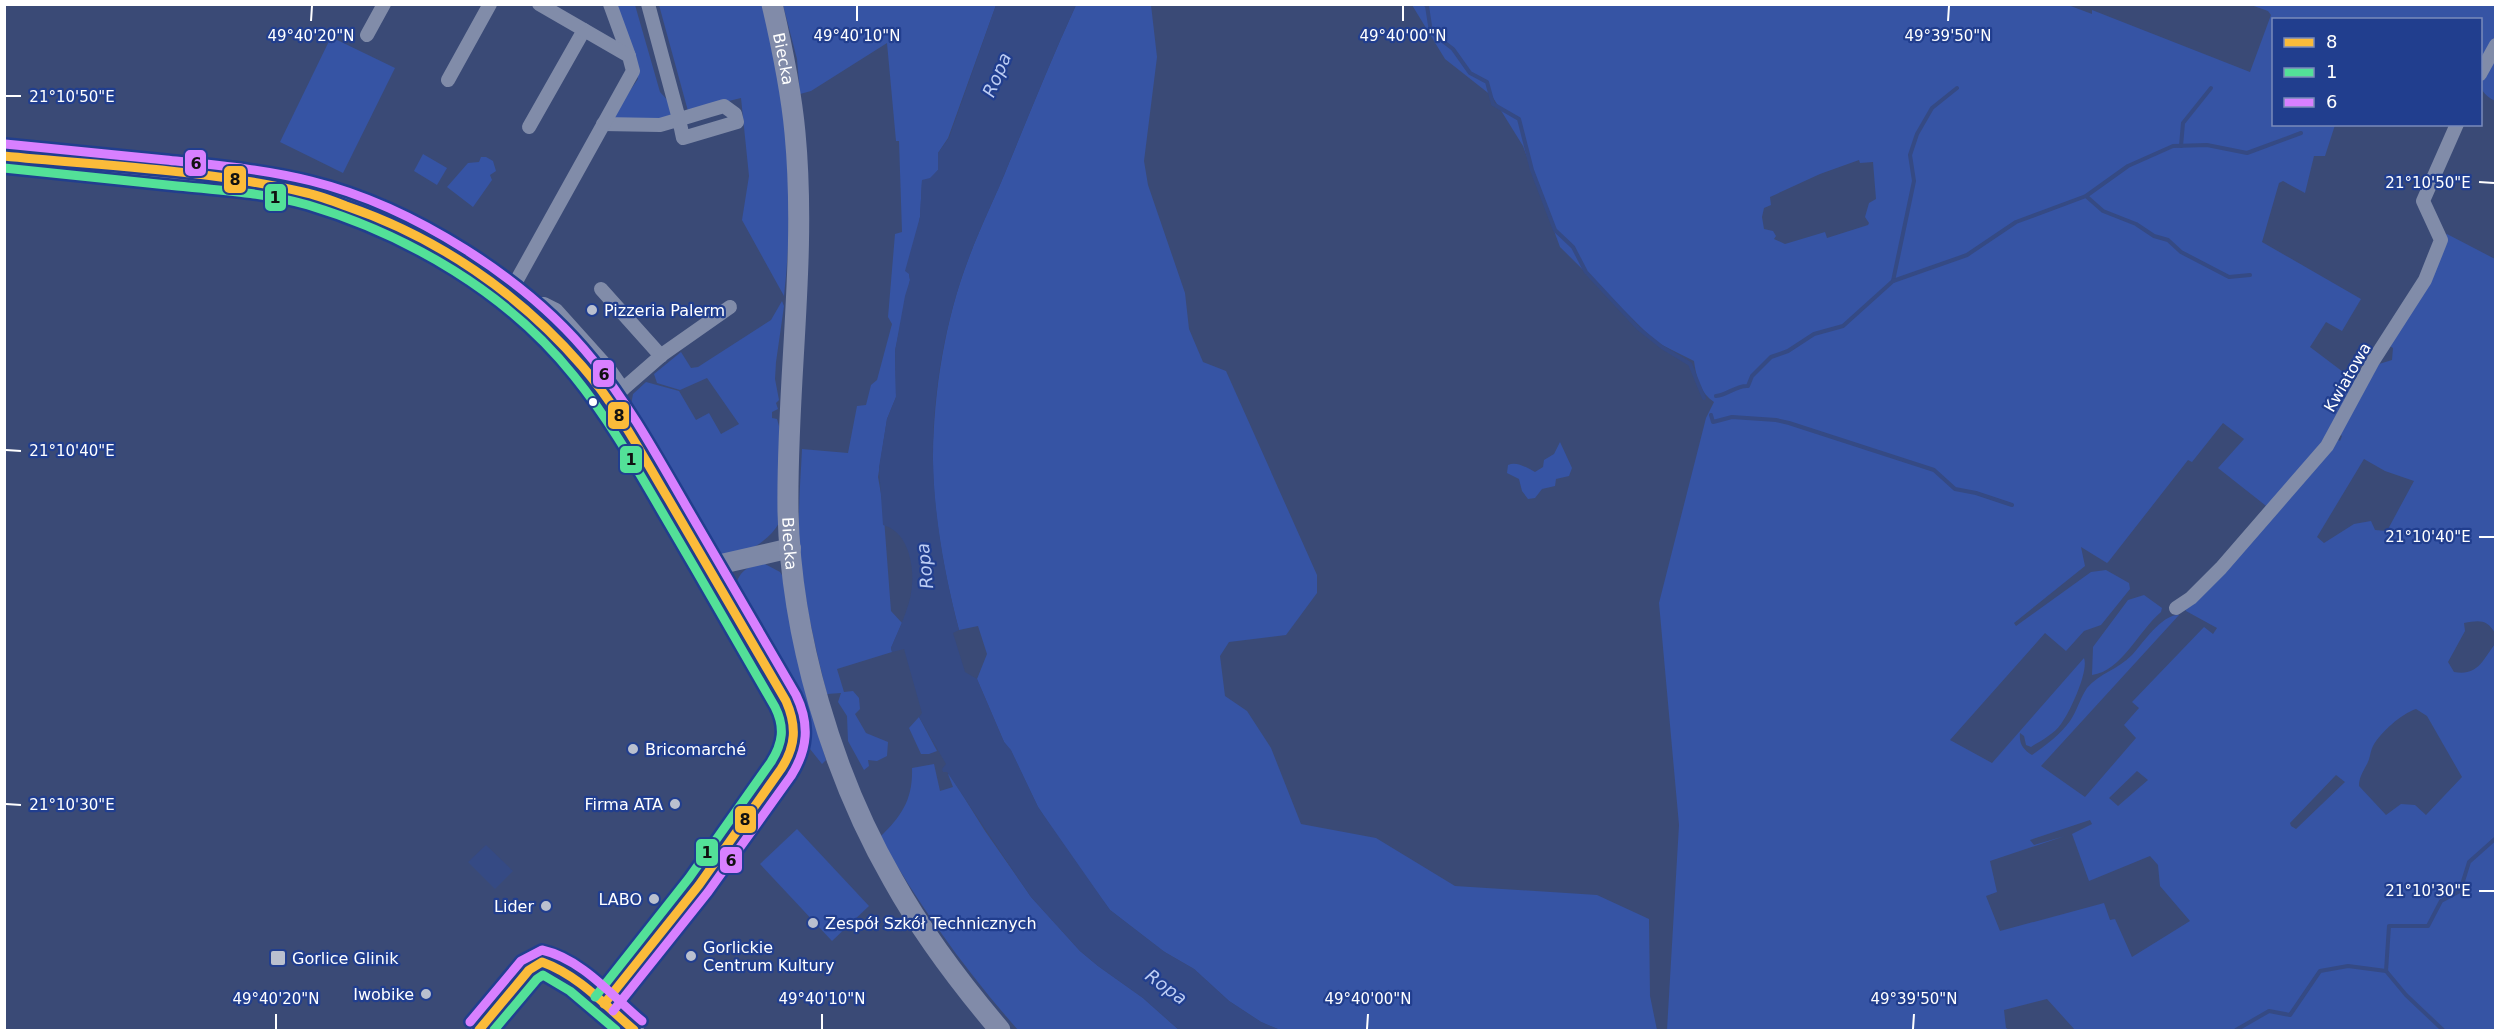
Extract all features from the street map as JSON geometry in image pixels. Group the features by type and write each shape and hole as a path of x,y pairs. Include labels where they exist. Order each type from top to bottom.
{"main road":[{"name":"Biecka","path":"772,4 784,57 795,132 798,254 788,453 791,548 807,658 834,748 859,812 893,882 961,984 1000,1030"}],"street":[{"path":"367,35 384,4"},
{"path":"448,80 490,4"},
{"path":"539,4 629,56"},
{"path":"508,296 633,71 610,4"},
{"path":"603,124 660,125 679,119 648,4"},
{"path":"529,127 584,30"},
{"path":"2482,72 2496,45"},
{"name":"Kwiatowa","path":"2176,608 2190,598 2221,568 2327,446 2373,361 2425,280 2441,240 2423,201 2456,126"},
{"path":"4,156 241,180 309,193 370,213 422,238 476,271 508,296 529,313 583,367 608,402 640,451 786,700 796,731 792,751 775,778 699,885 604,1004"},
{"path":"601,289 661,356"},
{"path":"529,313 537,305 544,304 556,310 623,388"},
{"path":"608,402 692,331 730,307"},
{"path":"708,567 791,548"},
{"path":"479,1030 529,970 542,962 565,972 634,1030"}],"shaded area":[{"path":"612,5 635,5 660,92 671,104 673,112 669,118 618,122 611,118 638,79"},
{"path":"659,5 762,5 778,76 787,149 789,223 784,296 742,220 749,176 741,98 688,111"},
{"path":"783,5 996,5 948,138 938,153 938,170 930,179 922,181 920,217 909,274 910,280 895,351 896,397 887,419 878,477 883,505 891,611 902,623 891,648 892,652 837,669 844,692 853,691 859,698 860,709 855,714 866,733 888,742 887,756 877,761 868,760 869,766 864,770 848,741 847,716 838,702 841,693 827,694 807,607 799,540 799,501 802,449 848,453 857,406 866,405 871,385 877,380 892,324 888,317 895,234 902,232 899,141 896,141 887,43 811,91 800,94 797,59"},
{"path":"1076,5 1151,5 1157,57 1144,161 1148,185 1185,293 1189,329 1203,362 1226,371 1317,575 1317,593 1286,635 1229,642 1220,656 1225,696 1247,711 1271,748 1301,824 1376,838 1455,886 1597,895 1649,919 1650,996 1657,1030 1280,1030 1261,1022 1229,1001 1194,969 1163,951 1110,910 1038,807 1011,751 1004,742 977,679 987,654 978,626 959,630 944,566 937,521 933,476 934,430 942,356 960,283"},
{"path":"1412,5 2068,5 2092,14 2092,10 2250,72 2271,15 2268,11 2251,5 2495,5 2495,40 2482,62 2482,18 2272,18 2272,126 2335,126 2325,156 2314,156 2305,193 2283,181 2279,183 2262,242 2361,299 2342,331 2326,322 2310,347 2359,384 2326,445 2270,509 2218,468 2244,439 2223,423 2192,462 2188,460 2107,563 2081,547 2085,566 2014,623 2016,626 2091,572 2106,570 2129,583 2130,589 2101,625 2084,631 2066,651 2045,633 1950,740 1992,763 2084,658 2084,672 2078,691 2058,728 2031,747 2026,745 2024,736 2020,733 2022,746 2032,755 2066,726 2092,683 2127,660 2166,619 2179,615 2041,766 2085,797 2136,738 2124,725 2139,708 2132,702 2204,627 2213,634 2217,628 2186,611 2185,608 2336,438 2340,441 2342,436 2339,433 2379,364 2392,360 2393,348 2390,346 2444,236 2447,234 2495,259 2495,633 2486,623 2474,621 2464,623 2465,631 2448,662 2454,672 2469,672 2479,666 2495,644 2495,1030 2075,1030 2047,999 2004,1010 2006,1028 2009,1030 1667,1030 1679,825 1659,603 1706,418 1714,402 1709,399 1700,384 1694,361 1656,342 1560,247 1523,146 1492,96 1445,59","holes":["1859,160 1860,163 1873,162 1876,199 1869,203 1865,217 1868,225 1827,238 1825,232 1785,244 1774,239 1776,236 1773,231 1764,229 1762,217 1764,208 1771,205 1770,197 1820,174","2364,459 2385,471 2414,481 2387,531 2375,530 2371,521 2354,524 2324,543 2317,537","2416,709 2427,716 2462,777 2426,815 2415,805 2401,804 2386,815 2359,786 2360,777 2373,746 2386,729","2137,771 2148,780 2118,806 2109,798","2336,775 2345,782 2296,829 2290,823","2090,820 2092,824 2072,834 2089,881 2150,856 2158,865 2160,886 2190,921 2132,957 2115,919 2110,920 2104,903 2000,931 1986,896 1997,892 1990,861 2065,836 2034,845 2030,840"]},
{"path":"331,37 395,68 343,173 280,142"},
{"path":"2495,57 2495,101 2483,91 2484,75"},
{"path":"423,154 447,168 437,185 414,171"},
{"path":"481,157 493,161 496,171 490,175 492,180 473,207 447,187 468,163 479,162"},
{"path":"782,301 784,306 775,379 779,400 776,403 778,409 772,412 772,418 777,419 779,426 779,523 766,539 747,550 737,554 717,554 708,550 709,547 630,410 633,394 646,382 679,391 696,420 709,413 721,434 739,424 707,378 680,390 657,383 654,374 681,352 691,368 698,367 771,320"},
{"path":"1560,442 1572,468 1569,476 1556,479 1555,486 1542,489 1535,498 1528,499 1522,491 1519,479 1507,473 1508,465 1518,464 1535,472 1543,467 1544,460 1554,454"},
{"path":"765,564 780,572 784,578 813,716 826,760 822,764 806,744 805,718 795,693 792,694 734,593 737,581 743,572 752,566"},
{"path":"2144,595 2162,608 2161,612 2121,658 2103,672 2092,675 2093,647 2128,600"},
{"path":"919,717 937,751 921,754 909,728"},
{"path":"934,764 940,791 953,787 948,774 950,775 985,831 1031,897 1080,951 1143,998 1179,1030 1018,1030 944,937 880,837 905,806 911,789 912,768"},
{"path":"797,829 869,906 832,941 760,864"}],"water":[{"name":"Ropa","path":"996,5 1076,5 973,248 953,307 942,358 935,410 933,460 941,546 959,630 953,633 965,672 977,679 1004,742 1011,750 1038,807 1110,910 1166,953 1194,969 1229,1001 1261,1022 1280,1030 1179,1030 1143,998 1080,951 1031,897 947,772 943,772 942,769 946,764 919,717 922,713 904,649 892,652 891,648 909,602 912,567 903,540 892,529 883,525 879,467 887,419 896,397 895,351 910,280 909,274 905,271 920,217 922,180 930,178 938,170 938,153 949,138"},
{"path":"486,845 513,871 495,889 468,862"}],"waterway":[{"path":"1425,4 1431,32 1453,49 1470,73 1487,82 1493,104 1519,119 1532,170 1555,230 1573,247 1586,272 1638,328 1662,347 1690,364 1704,398"},
{"path":"1893,281 1914,181 1910,155 1917,134 1932,108 1957,88"},
{"path":"2181,146 2183,123 2211,88"},
{"path":"1716,396 1748,386 1752,376 1771,357 1788,351 1814,334 1843,326 1893,281 1967,255 2016,222 2086,196 2128,166 2173,146 2207,145 2247,153 2301,133"},
{"path":"2086,196 2103,211 2136,224 2154,236 2168,240 2181,252 2229,277 2250,275"},
{"path":"1711,415 1713,422 1732,417 1789,423 1934,470 1955,489 1976,493 2012,505"},
{"path":"2236,1030 2269,1011 2290,1015 2320,971 2348,966 2386,971 2389,926 2428,926 2441,901 2460,891 2469,862 2496,838"},
{"path":"2386,971 2406,995 2443,1030"}],"transit line":[{"name":"6","path":"5,144 275,173 311,181 389,208 466,249 536,301 593,360 619,395 796,695 804,716 805,736 801,756 791,776 708,892 613,1011"},
{"name":"8","path":"4,156 195,174 270,185 312,194 380,219 444,251 504,291 558,339 607,397 786,701 792,719 793,736 790,752 781,769 699,885 604,1004"},
{"name":"1","path":"4,168 259,195 308,205 345,218 419,250 487,293 519,318 548,346 599,409 644,481 775,707 780,721 781,735 771,762 689,878 595,997"},
{"name":"6","path":"470,1022 521,961 542,950 570,961 583,970 642,1021"},
{"name":"8","path":"479,1030 529,970 542,962 579,983 634,1030"},
{"name":"1","path":"494,1030 537,979 543,975 570,991 616,1030"}],"place":[{"name":"Pizzeria Palerm","path":"592,310"},
{"name":"Bricomarché","path":"633,749"},
{"name":"Firma ATA","path":"675,804"},
{"name":"LABO","path":"654,899"},
{"name":"Lider","path":"546,906"},
{"name":"Zespół Szkół Technicznych","path":"813,923"},
{"name":"Gorlickie Centrum Kultury","path":"691,956"},
{"name":"Gorlice Glinik","path":"278,958"},
{"name":"Iwobike","path":"426,994"}]}
